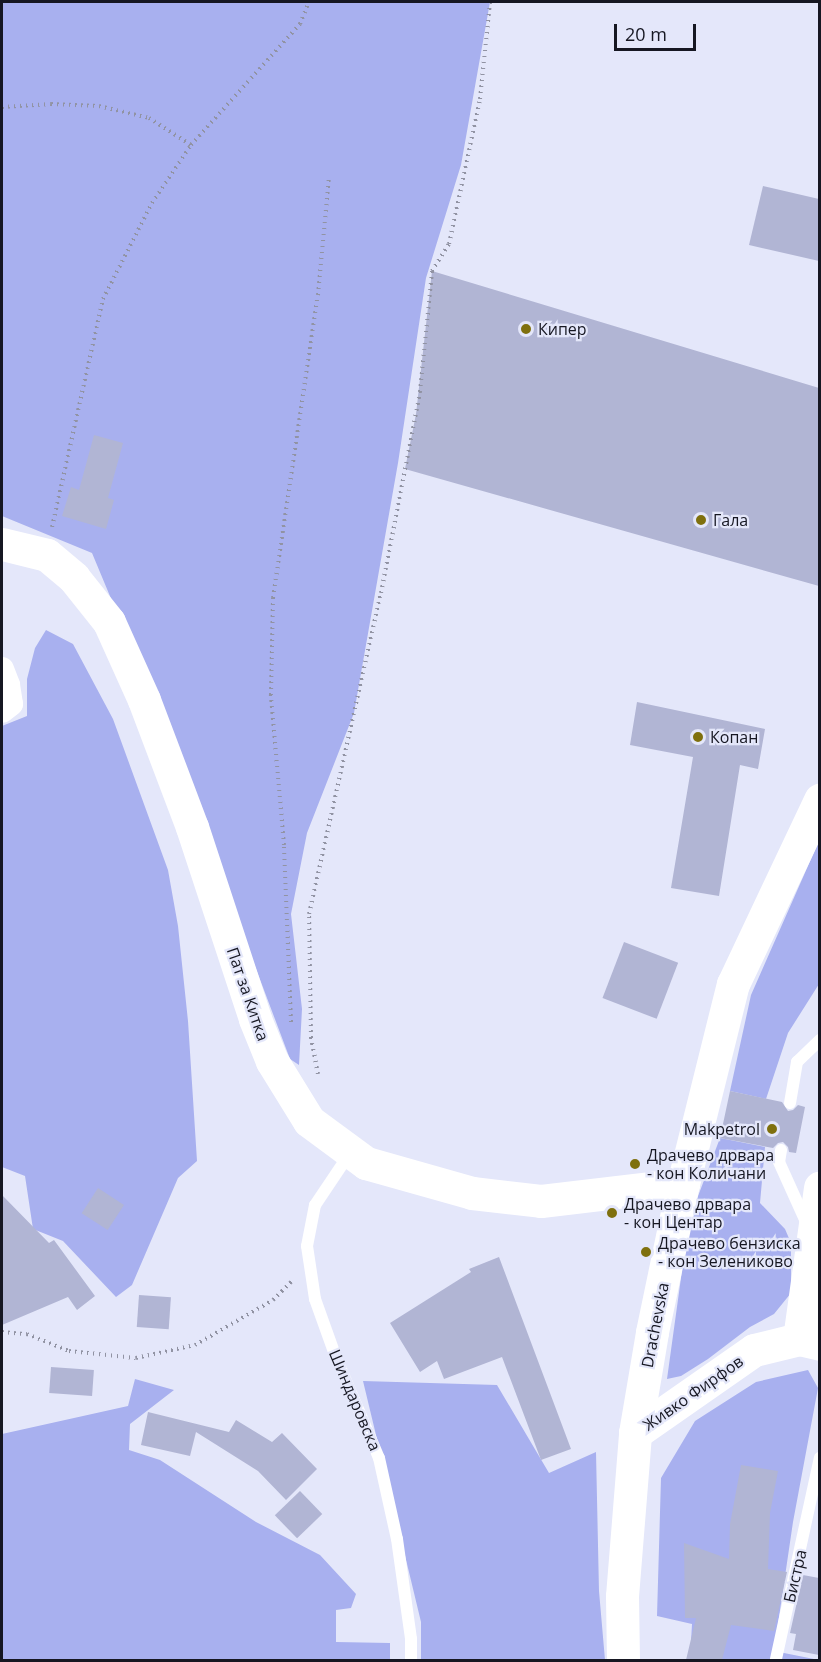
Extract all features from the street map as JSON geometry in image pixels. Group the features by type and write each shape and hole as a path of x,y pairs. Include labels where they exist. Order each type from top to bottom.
{"street":[{"name":"Пат за Китка","path":"4,550 47,555 74,578 109,622 144,700 192,827 255,1019 272,1061 309,1121 366,1163 472,1193 541,1201 683,1184"},
{"path":"2,669 8,685 11,704 2,711"},
{"name":"Drachevska","path":"623,1660 622,1596 635,1433 652,1332 683,1184 733,984 819,800"},
{"path":"809,1342 811,1234 819,1187"},
{"name":"Живко Фирфов","path":"635,1433 722,1370 754,1350 809,1342"}],"lane":[{"path":"790,1103 798,1062 819,1040"},
{"path":"781,1150 779,1162 811,1234"},
{"name":"Шиндаровска","path":"351,1152 315,1205 307,1246 315,1299 331,1344 379,1458 397,1539 411,1639 411,1660"},
{"name":"Бистра","path":"776,1659 819,1458"}],"path":[{"path":"47,555 66,457 103,299 152,203 191,145 300,24 309,2"},
{"path":"319,1082 311,1038 309,914 381,593 420,392 432,271 449,244 480,99 490,2"},
{"path":"2,107 51,104 99,106 149,118 191,145"},
{"path":"291,1027 284,845 271,695 273,598 318,295 329,177"},
{"path":"2,1332 27,1334 69,1351 136,1358 195,1345 232,1326 273,1300 310,1263"}],"shaded area":[{"path":"2,2 490,2 461,165 426,278 398,463 354,713 307,833 291,914 302,1009 299,1065 290,1059 167,733 92,553 2,516"},
{"path":"46,630 73,644 113,719 168,870 178,926 188,1021 197,1161 178,1178 132,1285 116,1297 63,1241 33,1229 25,1176 2,1167 2,726 27,716 27,679 35,648"},
{"path":"819,841 819,984 788,1033 766,1099 730,1091 751,995"},
{"path":"720,1138 765,1147 760,1203 785,1229 791,1243 791,1293 774,1314 750,1327 681,1376 667,1379 689,1220"},
{"path":"808,1370 818,1388 793,1522 774,1651 819,1660 690,1660 692,1624 657,1616 661,1478 695,1421 756,1382"},
{"path":"135,1379 174,1390 130,1424 129,1450 160,1460 256,1522 320,1555 356,1594 351,1608 336,1610 336,1642 390,1643 390,1660 2,1660 2,1434 128,1406"},
{"path":"363,1381 497,1385 549,1473 596,1452 599,1591 605,1660 421,1660 421,1622"}],"building":[{"path":"763,186 819,199 819,261 749,245"},
{"name":"Кипер","path":"432,271 819,388 819,586 405,469 416,414"},
{"path":"94,435 123,443 108,498 114,500 106,529 62,516 71,487 79,490"},
{"path":"637,702 765,729 758,769 740,765 719,896 671,888 693,757 630,745"},
{"path":"624,942 678,963 657,1019 602,998"},
{"path":"730,1091 782,1102 788,1111 798,1105 805,1107 796,1153 789,1152 783,1142 773,1148 720,1138"},
{"path":"98,1188 124,1205 108,1230 82,1213"},
{"path":"2,1195 49,1243 54,1240 95,1296 77,1310 68,1297 2,1325"},
{"path":"499,1257 571,1449 541,1460 502,1357 444,1379 437,1361 420,1372 390,1323 471,1272 469,1269"},
{"path":"139,1295 171,1297 169,1329 137,1327"},
{"path":"51,1367 94,1370 92,1396 49,1393"},
{"path":"148,1412 229,1432 236,1420 272,1442 282,1433 317,1469 286,1500 258,1471 196,1432 190,1456 141,1445"},
{"path":"741,1465 778,1471 770,1513 768,1569 787,1572 774,1631 731,1625 722,1660 686,1660 696,1618 685,1618 684,1543 729,1559 730,1524"},
{"path":"300,1491 322,1514 297,1538 275,1515"},
{"path":"803,1575 819,1578 819,1655 793,1650 796,1634 790,1633"}],"place":[{"name":"Кипер","path":"526,329"},
{"name":"Гала","path":"701,520"},
{"name":"Копан","path":"698,737"},
{"name":"Makpetrol","path":"772,1129"},
{"name":"Драчево дрвара - кон Количани","path":"635,1164"},
{"name":"Драчево дрвара - кон Центар","path":"612,1213"},
{"name":"Драчево бензиска - кон Зелениково","path":"646,1252"}]}
